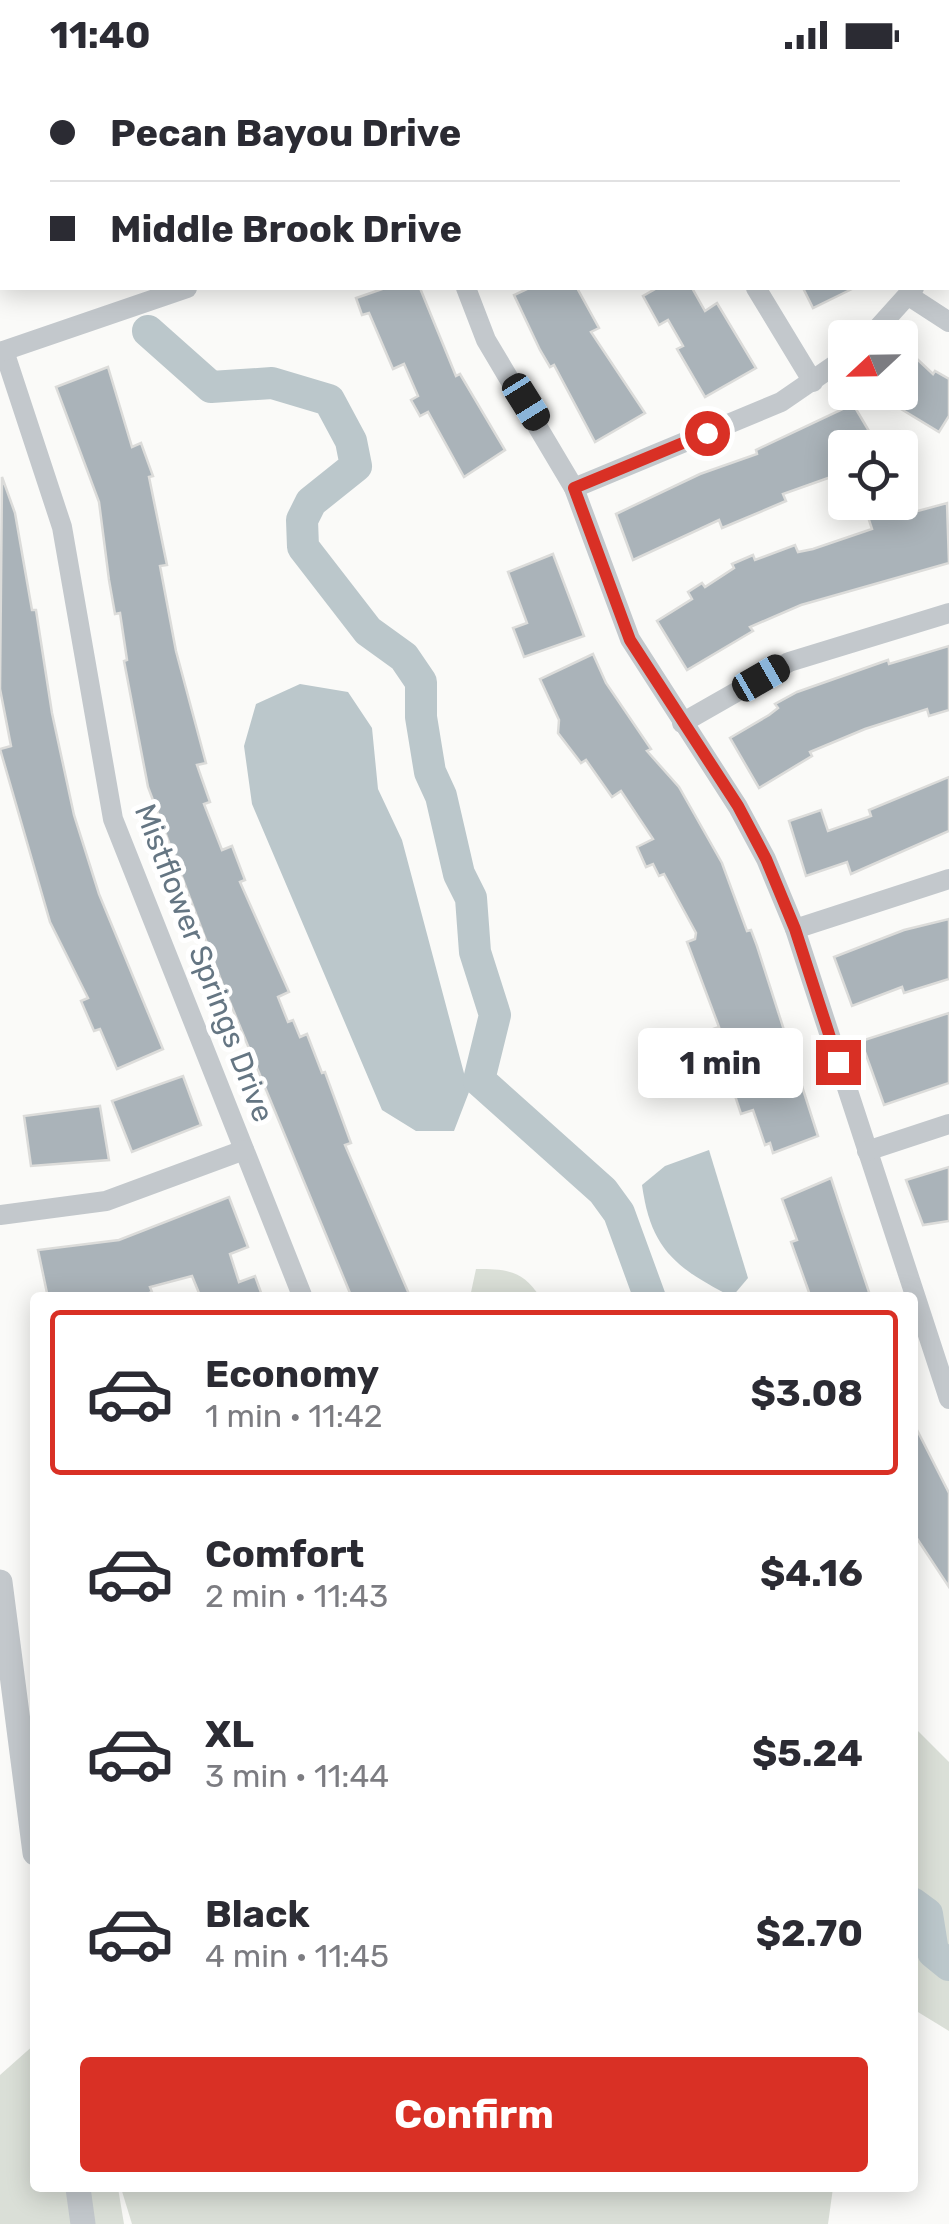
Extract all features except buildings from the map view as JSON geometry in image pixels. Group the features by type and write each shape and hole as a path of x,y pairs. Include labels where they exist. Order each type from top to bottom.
{"street":[{"path":"2,352 181,290"},
{"path":"467,290 486,340 574,488 630,640 738,806 795,929 915,1292"},
{"path":"757,290 814,382"},
{"path":"886,320 912,292 949,322"},
{"name":"Mistflower Springs Drive","path":"2,352 62,527 112,818 301,1292"},
{"path":"574,488 780,402 828,371"},
{"path":"682,723 789,662 949,612"},
{"path":"795,929 949,880"},
{"path":"867,1151 949,1124"},
{"path":"0,1215 106,1201 244,1150"},
{"path":"918,1301 947,1386"},
{"path":"0,1582 30,1814"},
{"path":"79,2192 83,2224"}],"shaded area":[{"path":"300,684 348,692 372,728 378,789 402,840 469,1092 454,1131 416,1131 382,1110 252,804 244,746 256,704"},
{"path":"709,1150 748,1278 736,1292 723,1292 696,1277 660,1242 646,1208 642,1185 665,1166"},
{"path":"476,1269 513,1273 536,1292 471,1292"},
{"path":"918,1731 949,1762 949,2031 918,2012"},
{"path":"30,2048 30,2192 119,2192 124,2224 0,2224 0,2075"},
{"path":"122,2192 832,2192 828,2224 132,2224"}],"waterway":[{"path":"148,331 211,387 272,383 329,400 351,441 356,466 311,502 302,520 303,547 368,631 404,657 421,682 421,717 430,772 441,796 459,874 471,898 475,952 495,1015 479,1080 603,1191 619,1213 648,1292"},
{"path":"918,1907 927,1914 933,1952 949,1965"}],"route":[{"path":"707,433 574,488 630,640 738,806 766,859 795,929 838,1062"}]}
